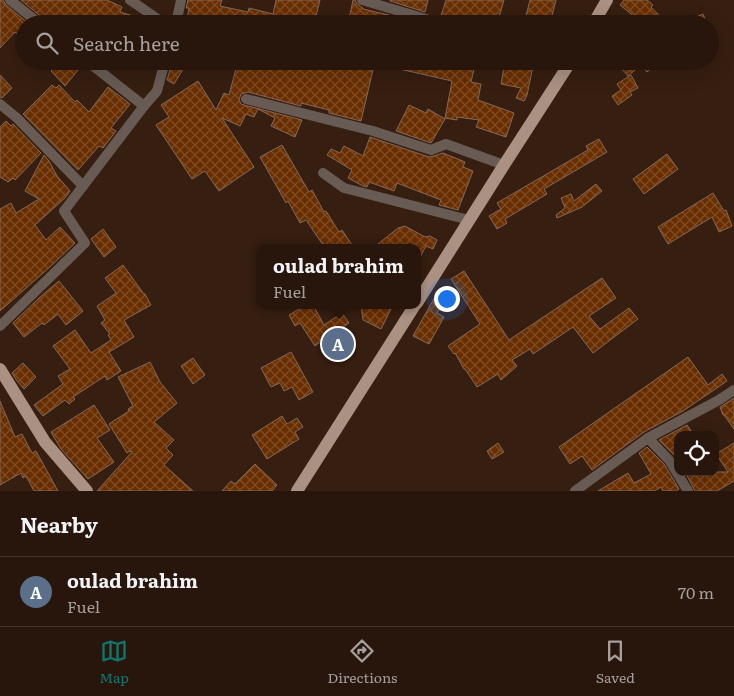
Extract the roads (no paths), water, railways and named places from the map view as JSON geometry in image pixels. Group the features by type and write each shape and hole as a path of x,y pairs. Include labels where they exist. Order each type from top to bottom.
{"main road":[{"path":"598,15 607,0"},
{"path":"421,296 565,70"},
{"path":"297,491 413,309"},
{"path":"0,369 45,442 87,491"}],"street":[{"path":"10,0 29,15"},
{"path":"130,0 152,15"},
{"path":"178,15 181,0"},
{"path":"362,0 413,15"},
{"path":"98,70 144,106"},
{"path":"0,326 85,243 64,211 158,90 164,70"},
{"path":"246,99 373,131 430,150 446,144 504,165"},
{"path":"0,104 83,186"},
{"path":"323,173 344,188 469,220"},
{"path":"575,491 648,438 734,390"},
{"path":"648,438 670,460 688,491"}],"place":[{"name":"oulad brahim","path":"338,344"}]}
